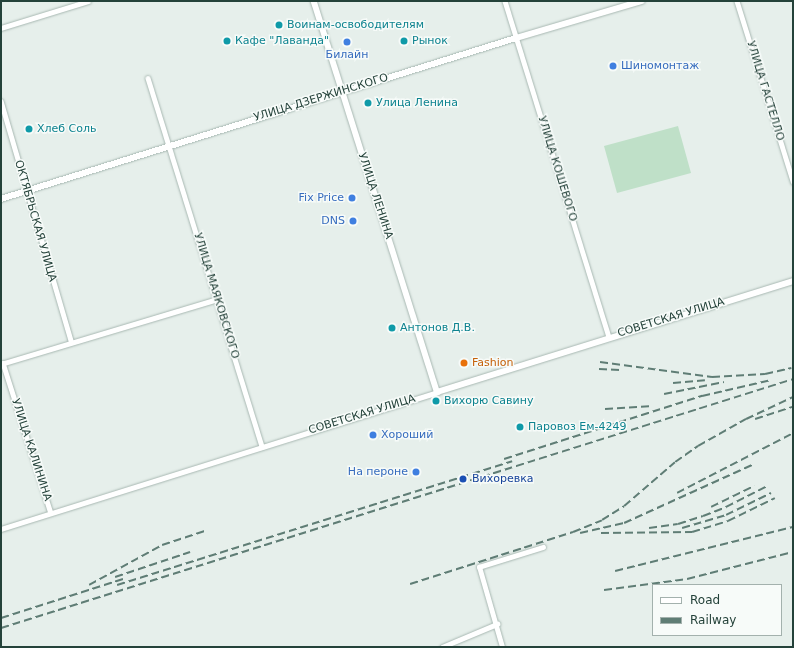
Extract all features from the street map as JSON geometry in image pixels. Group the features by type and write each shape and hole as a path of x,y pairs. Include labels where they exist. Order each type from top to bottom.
{"street":[{"path":"1,28 88,1"},
{"name":"УЛИЦА ЛЕНИНА","path":"314,1 437,392"},
{"name":"УЛИЦА КОШЕВОГО","path":"505,1 609,337"},
{"name":"УЛИЦА ДЗЕРЖИНСКОГО","path":"1,199 342,91 642,1"},
{"name":"УЛИЦА ГАСТЕЛЛО","path":"737,1 793,181"},
{"path":"148,78 168,146"},
{"name":"ОКТЯБРЬСКАЯ УЛИЦА","path":"1,101 26,192 71,341"},
{"name":"УЛИЦА МАЯКОВСКОГО","path":"168,146 262,447"},
{"name":"СОВЕТСКАЯ УЛИЦА","path":"1,529 609,337 793,281"},
{"path":"2,364 71,341 217,299"},
{"name":"УЛИЦА КАЛИНИНА","path":"2,364 51,513"},
{"path":"502,647 497,624 479,567 543,548"},
{"path":"442,647 497,624"}],"green space":[{"path":"678,126 691,173 617,193 604,146"}],"railway":[{"path":"600,362 712,377 765,374 791,368"},
{"path":"599,369 620,370"},
{"path":"1,628 793,379"},
{"path":"673,383 705,380"},
{"path":"504,459 702,396 771,380"},
{"path":"664,394 724,382"},
{"path":"410,584 573,532 602,520 624,506 675,462 698,446 746,419 793,397"},
{"path":"605,409 653,406"},
{"path":"755,419 793,407"},
{"path":"677,493 793,433"},
{"path":"117,585 512,461"},
{"path":"580,533 624,523 752,465"},
{"path":"711,507 754,486"},
{"path":"649,528 678,524 703,516 726,507 767,486"},
{"path":"682,528 726,515 771,493"},
{"path":"601,533 692,532 728,521 775,498"},
{"path":"615,571 793,527"},
{"path":"89,585 162,545 208,530"},
{"path":"115,577 190,552"},
{"path":"604,590 687,579 793,552"},
{"path":"1,618 123,579"}],"place":[{"name":"Воинам-освободителям","path":"279,25"},
{"name":"Кафе \"Лаванда\"","path":"227,41"},
{"name":"Рынок","path":"404,41"},
{"name":"Билайн","path":"347,42"},
{"name":"Шиномонтаж","path":"613,66"},
{"name":"Улица Ленина","path":"368,103"},
{"name":"Хлеб Соль","path":"29,129"},
{"name":"Fix Price","path":"352,198"},
{"name":"DNS","path":"353,221"},
{"name":"Антонов Д.В.","path":"392,328"},
{"name":"Fashion","path":"464,363"},
{"name":"Вихорю Савину","path":"436,401"},
{"name":"Паровоз Ем-4249","path":"520,427"},
{"name":"Хороший","path":"373,435"},
{"name":"На пероне","path":"416,472"},
{"name":"Вихоревка","path":"463,479"}]}
